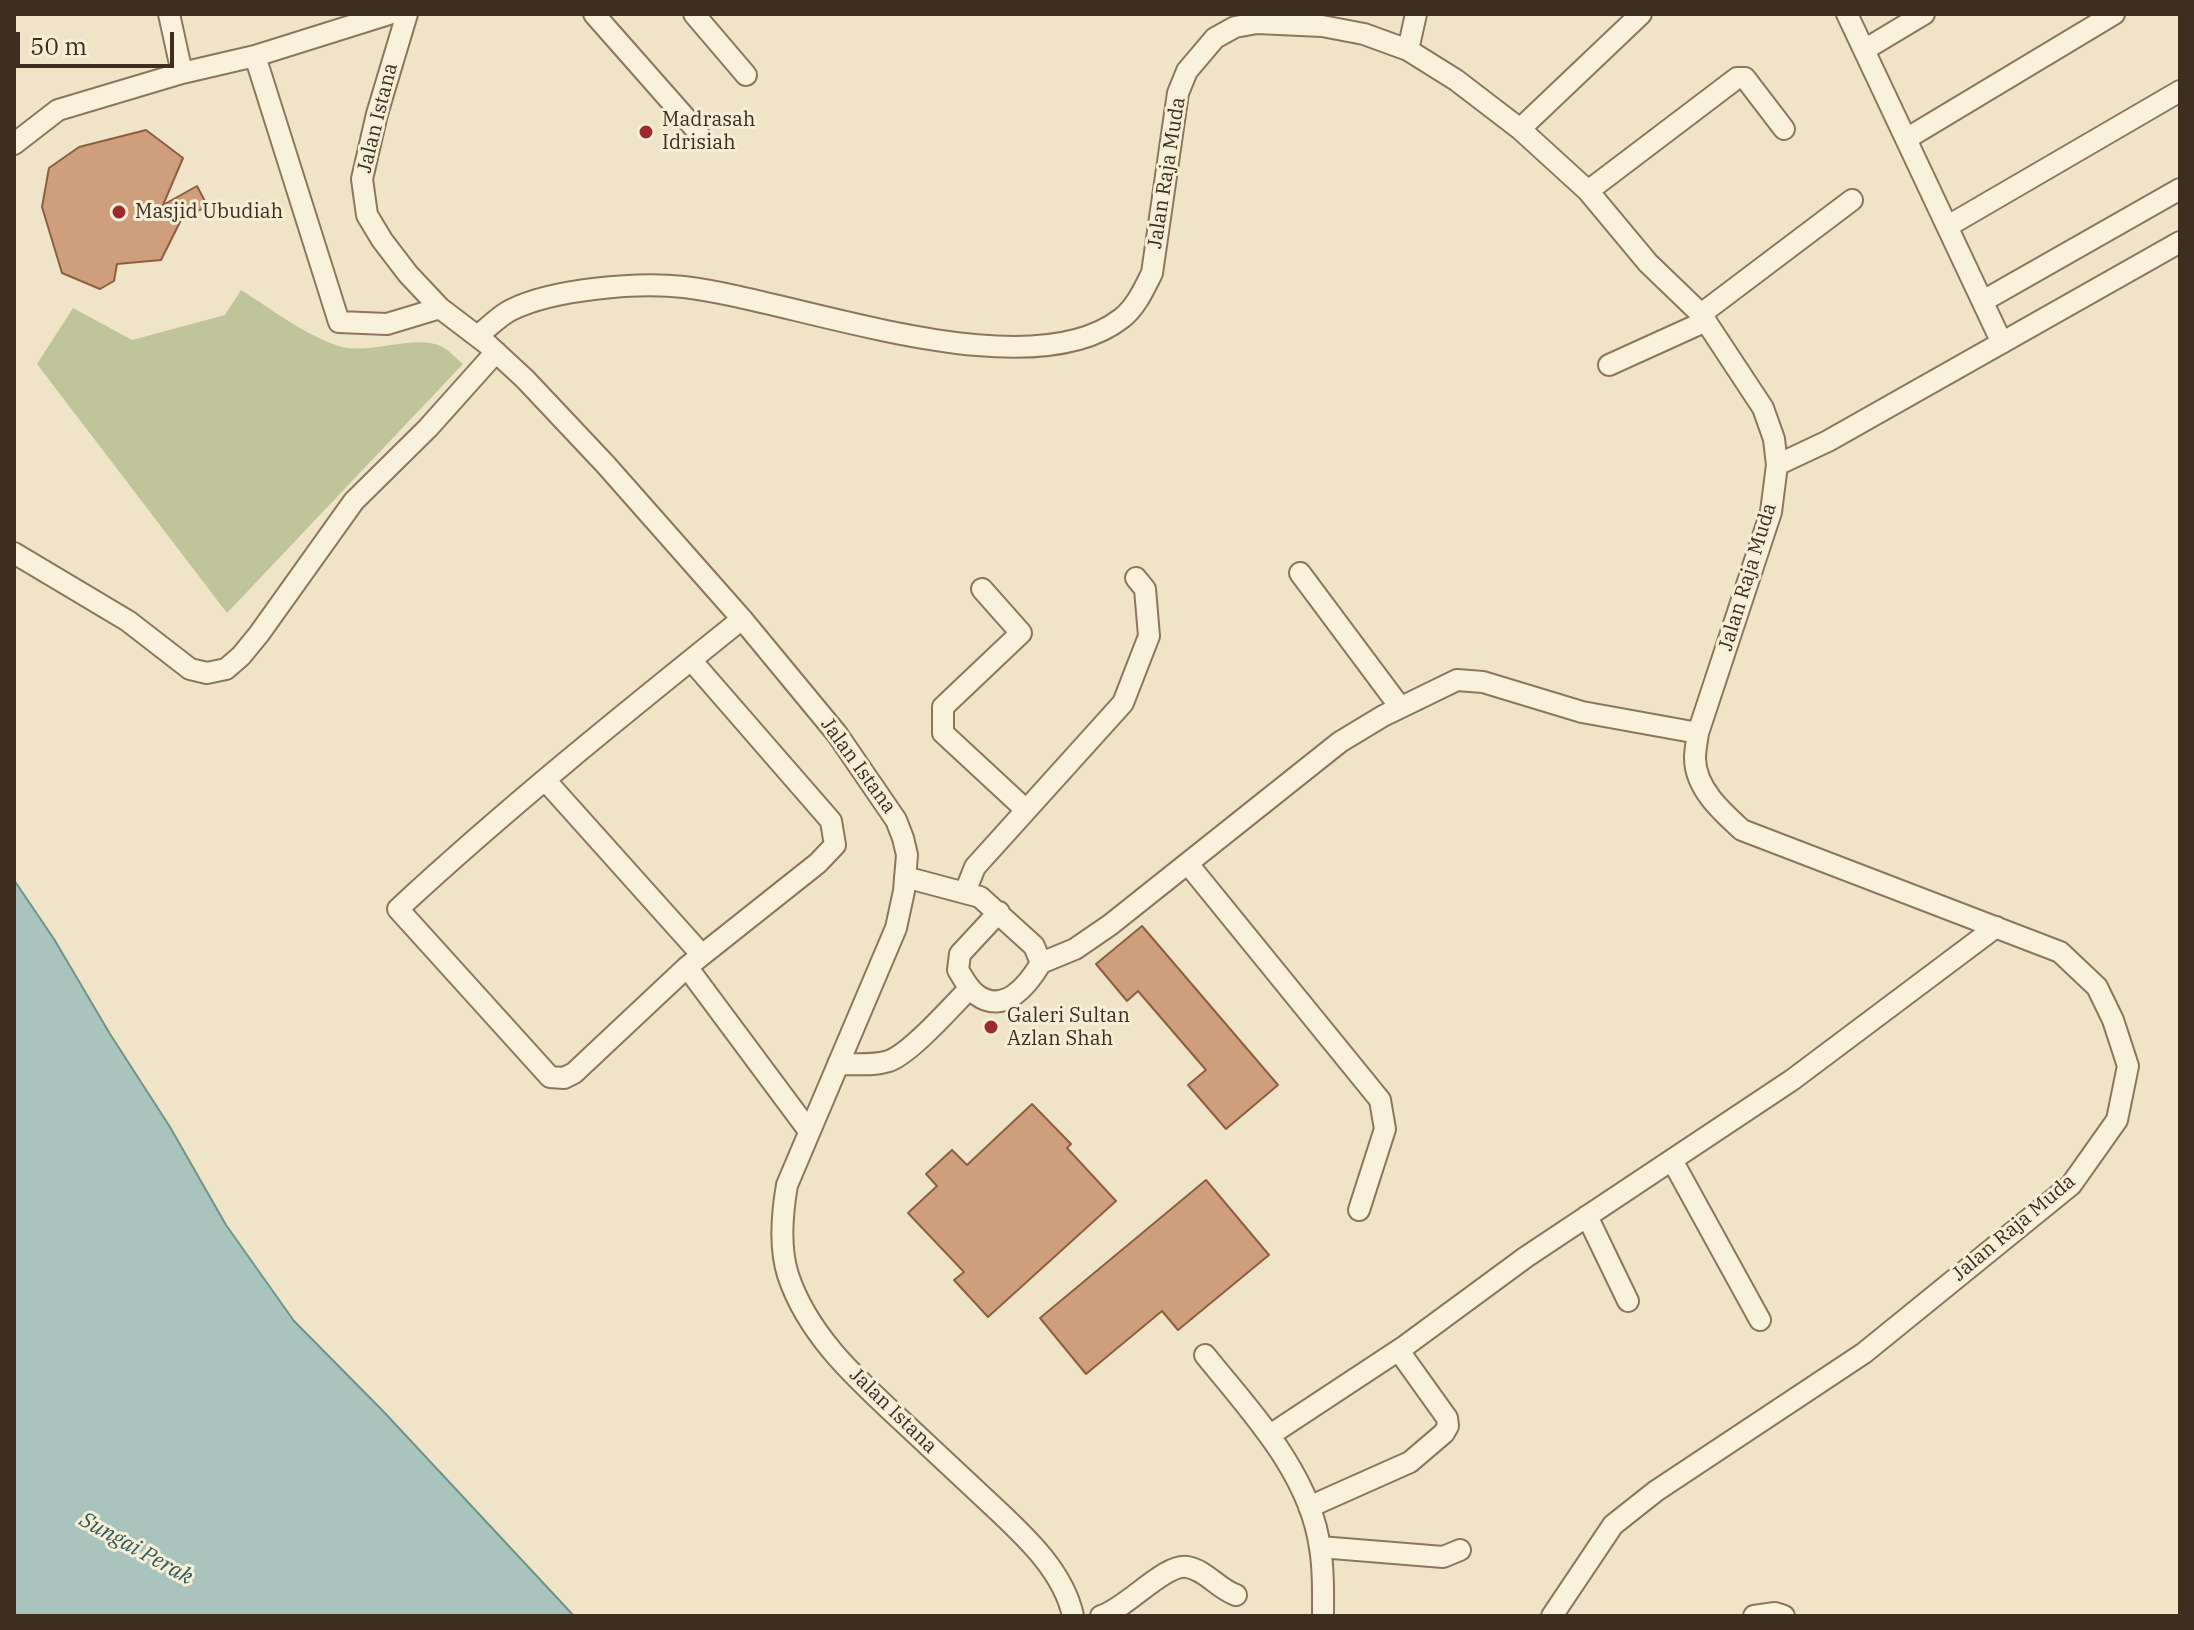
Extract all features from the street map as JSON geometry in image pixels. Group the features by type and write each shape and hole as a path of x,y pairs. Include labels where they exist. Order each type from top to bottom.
{"street":[{"path":"169,14 182,73"},
{"path":"14,144 58,110 182,73 255,56 389,14"},
{"name":"Jalan Istana","path":"407,14 377,114 362,179 367,215 382,240 440,308 525,379 606,465 742,619 837,734 896,820 907,855 896,928 787,1185 782,1214 787,1273 800,1304 826,1343 857,1379 1031,1542 1056,1579 1073,1616"},
{"path":"594,14 698,132"},
{"path":"694,14 746,75"},
{"path":"1408,50 1416,14"},
{"path":"1520,129 1641,14"},
{"path":"1847,14 2002,343"},
{"path":"1864,50 1924,14"},
{"path":"1906,139 2114,14"},
{"name":"Jalan Raja Muda","path":"477,336 508,311 531,302 566,294 627,287 683,287 964,346 1041,347 1075,341 1122,318 1141,296 1152,273 1178,93 1187,71 1215,38 1235,27 1257,23 1322,26 1364,34 1408,50 1456,80 1520,129 1588,191 1648,263 1703,318 1763,408 1774,439 1777,465 1771,512 1698,733 1694,760 1703,784 1717,808 1742,830 2060,952 2097,987 2113,1020 2128,1066 2117,1120 2071,1185 1864,1353 1656,1491 1613,1525 1552,1616"},
{"path":"255,56 339,322 387,324 440,308"},
{"path":"1588,191 1737,78 1745,78 1752,85 1784,129"},
{"path":"1948,226 2180,91"},
{"path":"1983,301 2180,189"},
{"path":"1609,365 1703,318 1852,200"},
{"path":"1777,465 1828,441 2180,242"},
{"path":"14,553 128,621 190,669 207,673 226,669 259,634 354,501 428,428 496,352"},
{"path":"1300,573 1400,707"},
{"path":"965,892 975,867 1123,703 1149,636 1145,589 1136,578"},
{"path":"982,589 1021,633 943,707 943,733 1025,809"},
{"path":"691,660 831,821 835,845 818,863 694,960 574,1073 564,1078 550,1077 398,909 478,835 546,781 691,660 742,619"},
{"path":"999,912 960,954 958,970 975,994 991,1003 1008,1000 1031,979 1041,963 1075,949 1110,925 1340,742 1400,707 1457,680 1483,682 1582,712 1698,733"},
{"path":"546,781 694,960 809,1131"},
{"path":"1188,864 1380,1100 1385,1129 1359,1210"},
{"path":"905,877 980,897 1034,946 1041,963"},
{"path":"1270,1435 1399,1351 1526,1257 1792,1080 1996,927"},
{"path":"838,1064 874,1064 891,1060 910,1046 970,988"},
{"path":"1672,1160 1760,1320"},
{"path":"1587,1216 1628,1301"},
{"path":"1309,1507 1410,1462 1444,1433 1448,1426 1447,1418 1399,1351"},
{"path":"1205,1355 1270,1435 1309,1507 1320,1547 1323,1616"},
{"path":"1320,1547 1443,1557 1460,1550"},
{"path":"1101,1616 1134,1598 1174,1568 1187,1567 1200,1571 1223,1591 1236,1595"},
{"path":"1754,1616 1775,1613 1784,1616"}],"green space":[{"path":"241,290 301,328 339,346 365,348 421,342 447,350 463,364 227,613 37,364 73,308 132,340 225,315"}],"water":[{"name":"Sungai Perak","path":"14,880 170,1127 226,1225 294,1321 383,1411 574,1616 14,1616"}],"building":[{"name":"Masjid Ubudiah","path":"146,130 183,158 163,205 197,186 208,207 183,216 161,260 117,264 114,281 100,289 62,273 42,207 49,168 79,147"},
{"path":"1142,926 1278,1085 1226,1129 1188,1085 1206,1070 1138,991 1127,1001 1096,964"},
{"path":"1032,1104 1071,1144 1067,1148 1116,1201 988,1317 954,1280 964,1272 908,1213 937,1186 926,1174 952,1150 967,1165"},
{"path":"1206,1180 1269,1255 1178,1330 1162,1311 1086,1374 1040,1318"}],"place":[{"name":"Madrasah Idrisiah","path":"646,132"},
{"name":"Masjid Ubudiah","path":"119,212"},
{"name":"Galeri Sultan Azlan Shah","path":"991,1027"}]}
